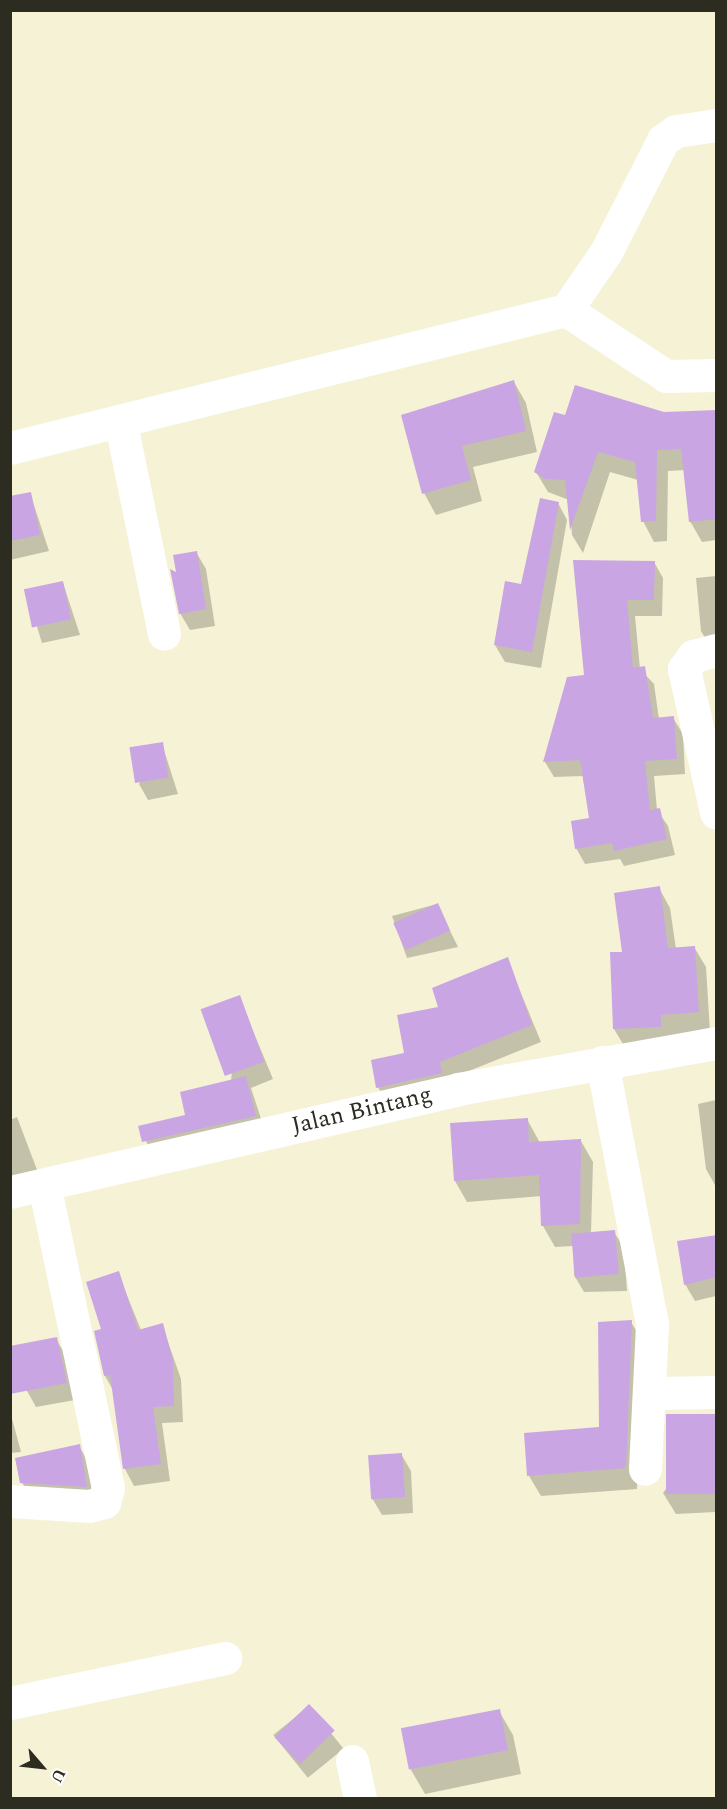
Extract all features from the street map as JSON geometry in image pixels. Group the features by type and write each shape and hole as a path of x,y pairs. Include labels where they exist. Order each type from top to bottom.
{"street":[{"path":"10,448 122,424 566,310 606,252 663,140 676,131 717,125"},
{"path":"566,310 666,376 717,375"},
{"path":"122,424 164,634"},
{"path":"717,651 693,656 684,669 717,812"},
{"name":"Jalan Bintang","path":"10,1192 458,1089 717,1043"},
{"path":"602,1062 652,1325 645,1469"},
{"path":"10,1501 88,1506 104,1502 108,1488 44,1185"},
{"path":"650,1393 717,1392"},
{"path":"10,1703 225,1658"},
{"path":"352,1761 360,1798"}],"building":[{"path":"514,380 526,431 462,446 471,480 422,494 401,415"},
{"path":"575,385 664,412 717,410 717,519 689,522 681,449 657,450 656,521 641,522 635,462 598,452 570,530 565,480 545,479 534,472 554,412 565,415"},
{"path":"31,492 40,535 10,541 10,496"},
{"path":"540,498 559,502 532,652 494,645 505,581 521,584"},
{"path":"197,551 206,609 179,614 170,569 176,572 173,555"},
{"path":"573,560 655,561 654,600 627,600 633,668 645,666 653,718 674,716 677,759 645,761 650,810 660,808 667,839 614,851 612,843 575,849 571,821 589,818 580,760 543,762 567,677 584,675"},
{"path":"63,581 71,619 32,627 24,589"},
{"path":"163,742 169,778 135,783 129,747"},
{"path":"660,886 668,948 695,946 699,1012 661,1015 661,1027 613,1029 610,952 622,952 614,893"},
{"path":"438,903 450,930 405,950 393,923"},
{"path":"508,957 532,1025 440,1062 442,1073 376,1088 371,1060 404,1053 397,1015 438,1007 432,988"},
{"path":"240,995 264,1062 225,1076 201,1009"},
{"path":"246,1076 256,1116 142,1142 138,1126 185,1115 180,1092"},
{"path":"528,1118 529,1142 581,1139 580,1224 541,1226 539,1175 454,1181 450,1123"},
{"path":"615,1230 619,1274 575,1278 571,1234"},
{"path":"717,1235 717,1277 684,1285 677,1241"},
{"path":"119,1271 138,1330 163,1323 173,1361 174,1406 153,1407 161,1464 123,1469 110,1375 104,1376 94,1331 101,1329 86,1282"},
{"path":"632,1320 626,1468 527,1476 524,1433 599,1427 598,1322"},
{"path":"57,1337 67,1383 10,1394 10,1346"},
{"path":"666,1414 716,1414 716,1494 666,1494"},
{"path":"80,1444 87,1487 20,1483 15,1458"},
{"path":"402,1453 405,1497 371,1499 368,1455"},
{"path":"309,1704 335,1731 300,1764 274,1737"},
{"path":"500,1709 508,1750 409,1770 401,1728"}]}
